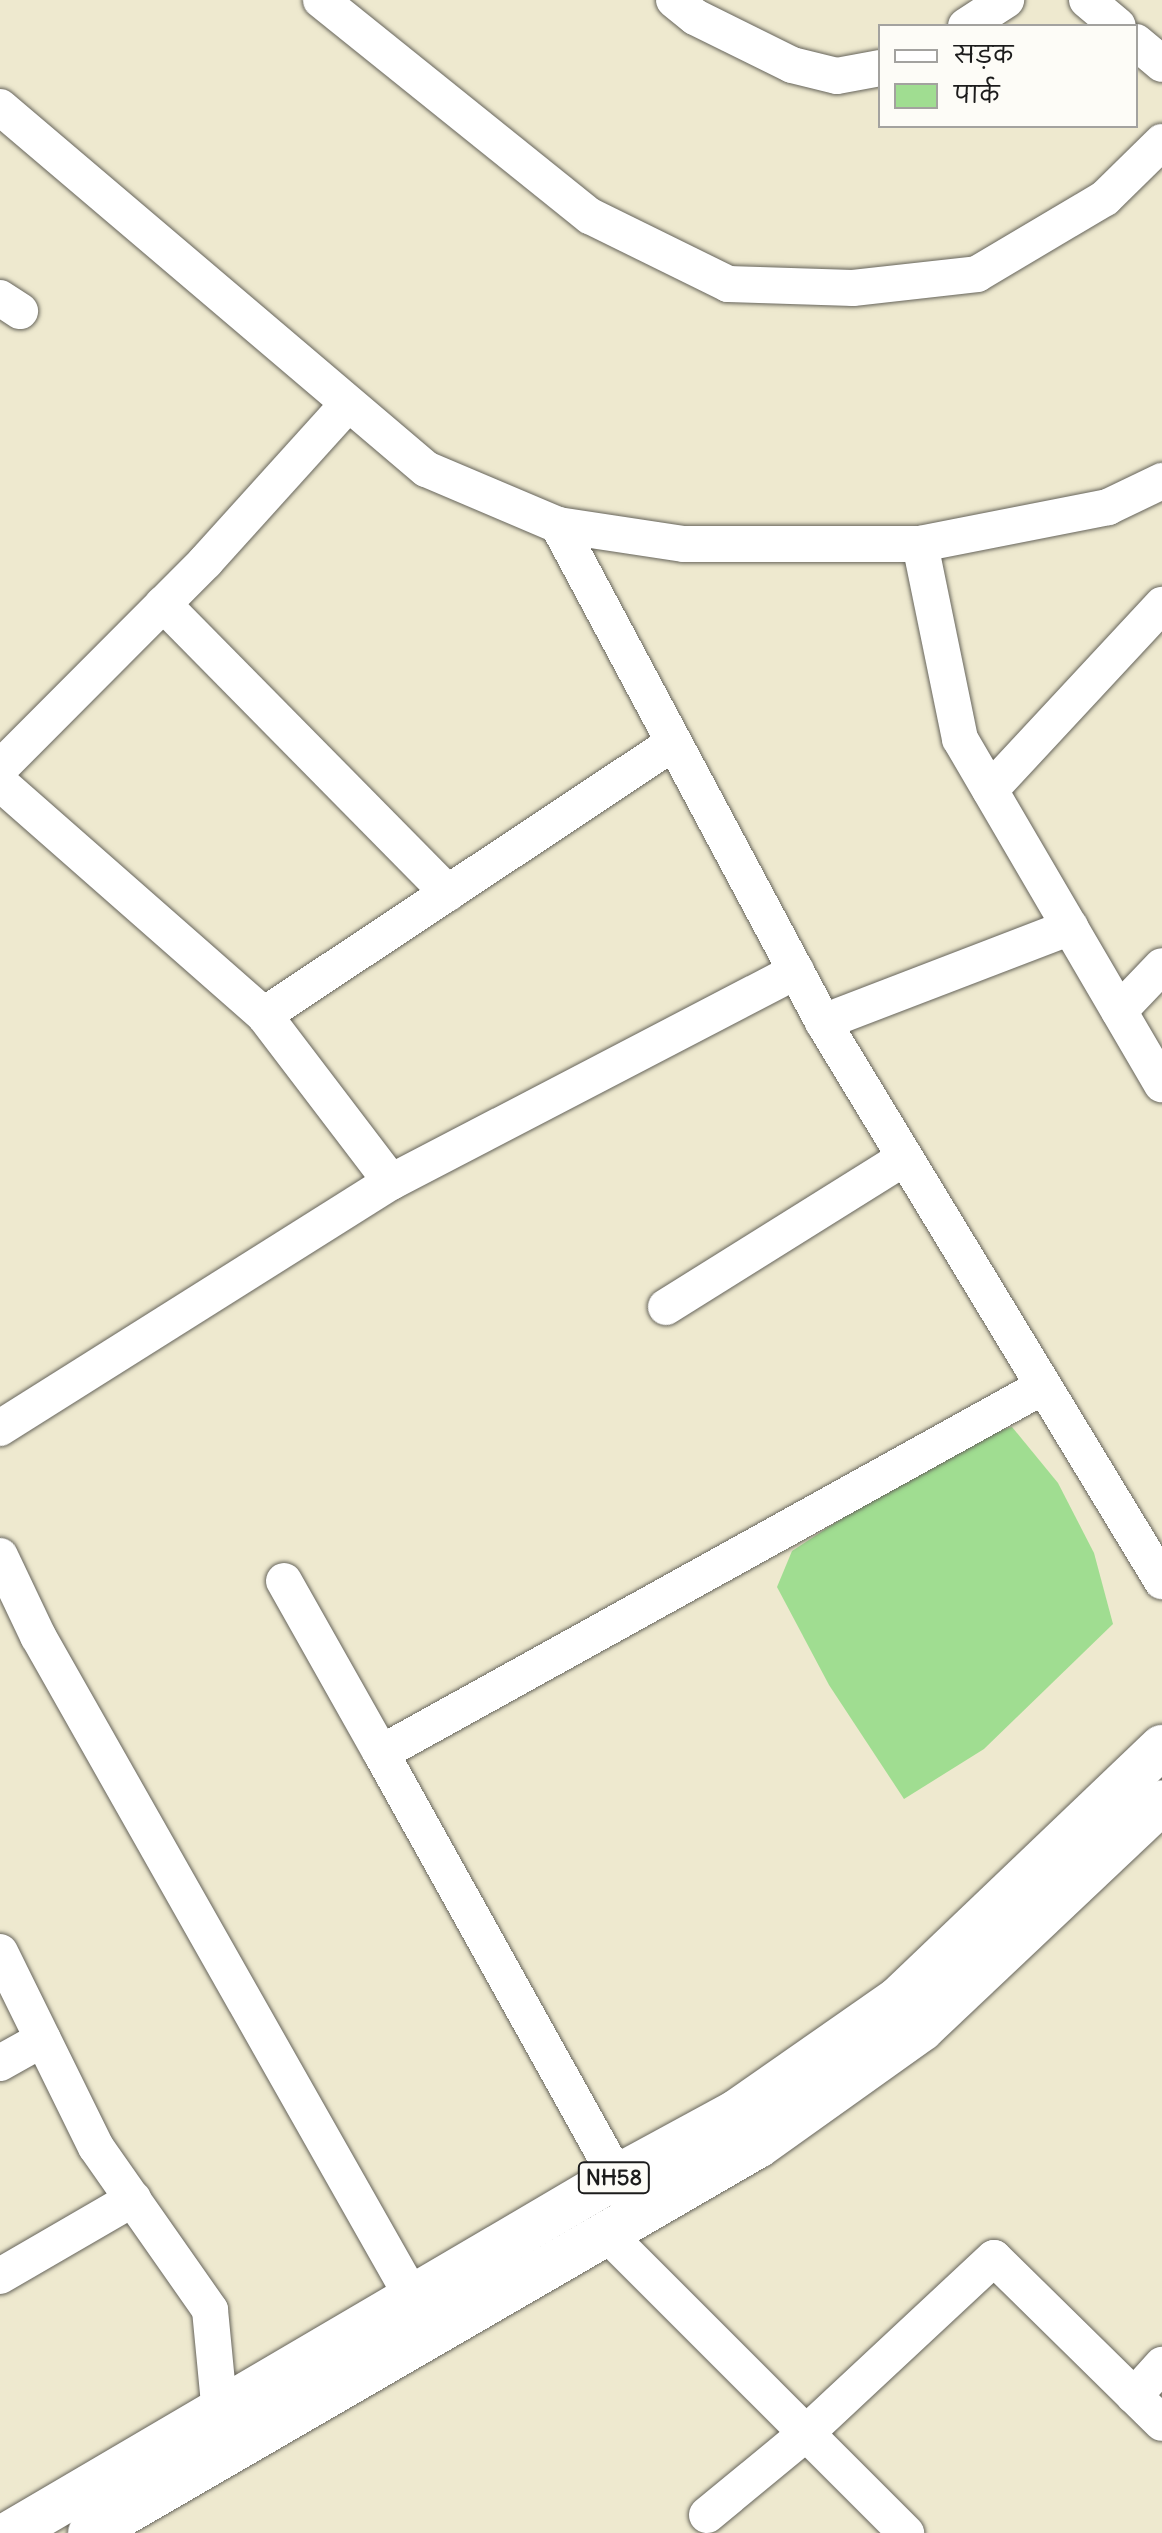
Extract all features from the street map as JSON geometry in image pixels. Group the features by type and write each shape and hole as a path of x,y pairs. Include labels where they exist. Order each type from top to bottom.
{"highway":[{"name":"NH58","path":"10,2533 230,2430 620,2207 736,2112 898,1999 1162,1747"},
{"name":"NH58","path":"90,2533 414,2300 758,2146 922,2029 1162,1802"}],"street":[{"path":"321,0 590,216 728,284 853,288 977,274 1105,198 1162,142"},
{"path":"674,0 695,17 792,65 837,76 878,68"},
{"path":"969,24 1006,0"},
{"path":"1087,0 1116,24"},
{"path":"1138,44 1162,64"},
{"path":"0,107 426,469 558,525 684,544 920,544 1108,507 1162,481"},
{"path":"0,768 163,604 347,405"},
{"path":"558,525 823,1022 1162,1581"},
{"path":"920,544 960,739 1162,1084"},
{"path":"163,604 448,893"},
{"path":"990,790 1162,605"},
{"path":"264,1015 674,743"},
{"path":"0,783 264,1015 391,1182"},
{"path":"823,1022 1070,927"},
{"path":"1119,1011 1162,966"},
{"path":"0,1428 391,1182 796,971"},
{"path":"666,1307 904,1158"},
{"path":"381,1753 1042,1387"},
{"path":"0,1556 38,1636 414,2300"},
{"path":"284,1581 381,1753 620,2207 803,2436 906,2533"},
{"path":"0,1952 96,2147 210,2310 230,2430"},
{"path":"0,2063 43,2039"},
{"path":"0,2276 133,2199"},
{"path":"707,2515 803,2436 994,2258 1162,2423"},
{"path":"1134,2396 1162,2365"}],"green space":[{"path":"1012,1427 1058,1483 1094,1553 1113,1624 984,1749 904,1799 829,1685 777,1587 792,1551 956,1444"}]}
